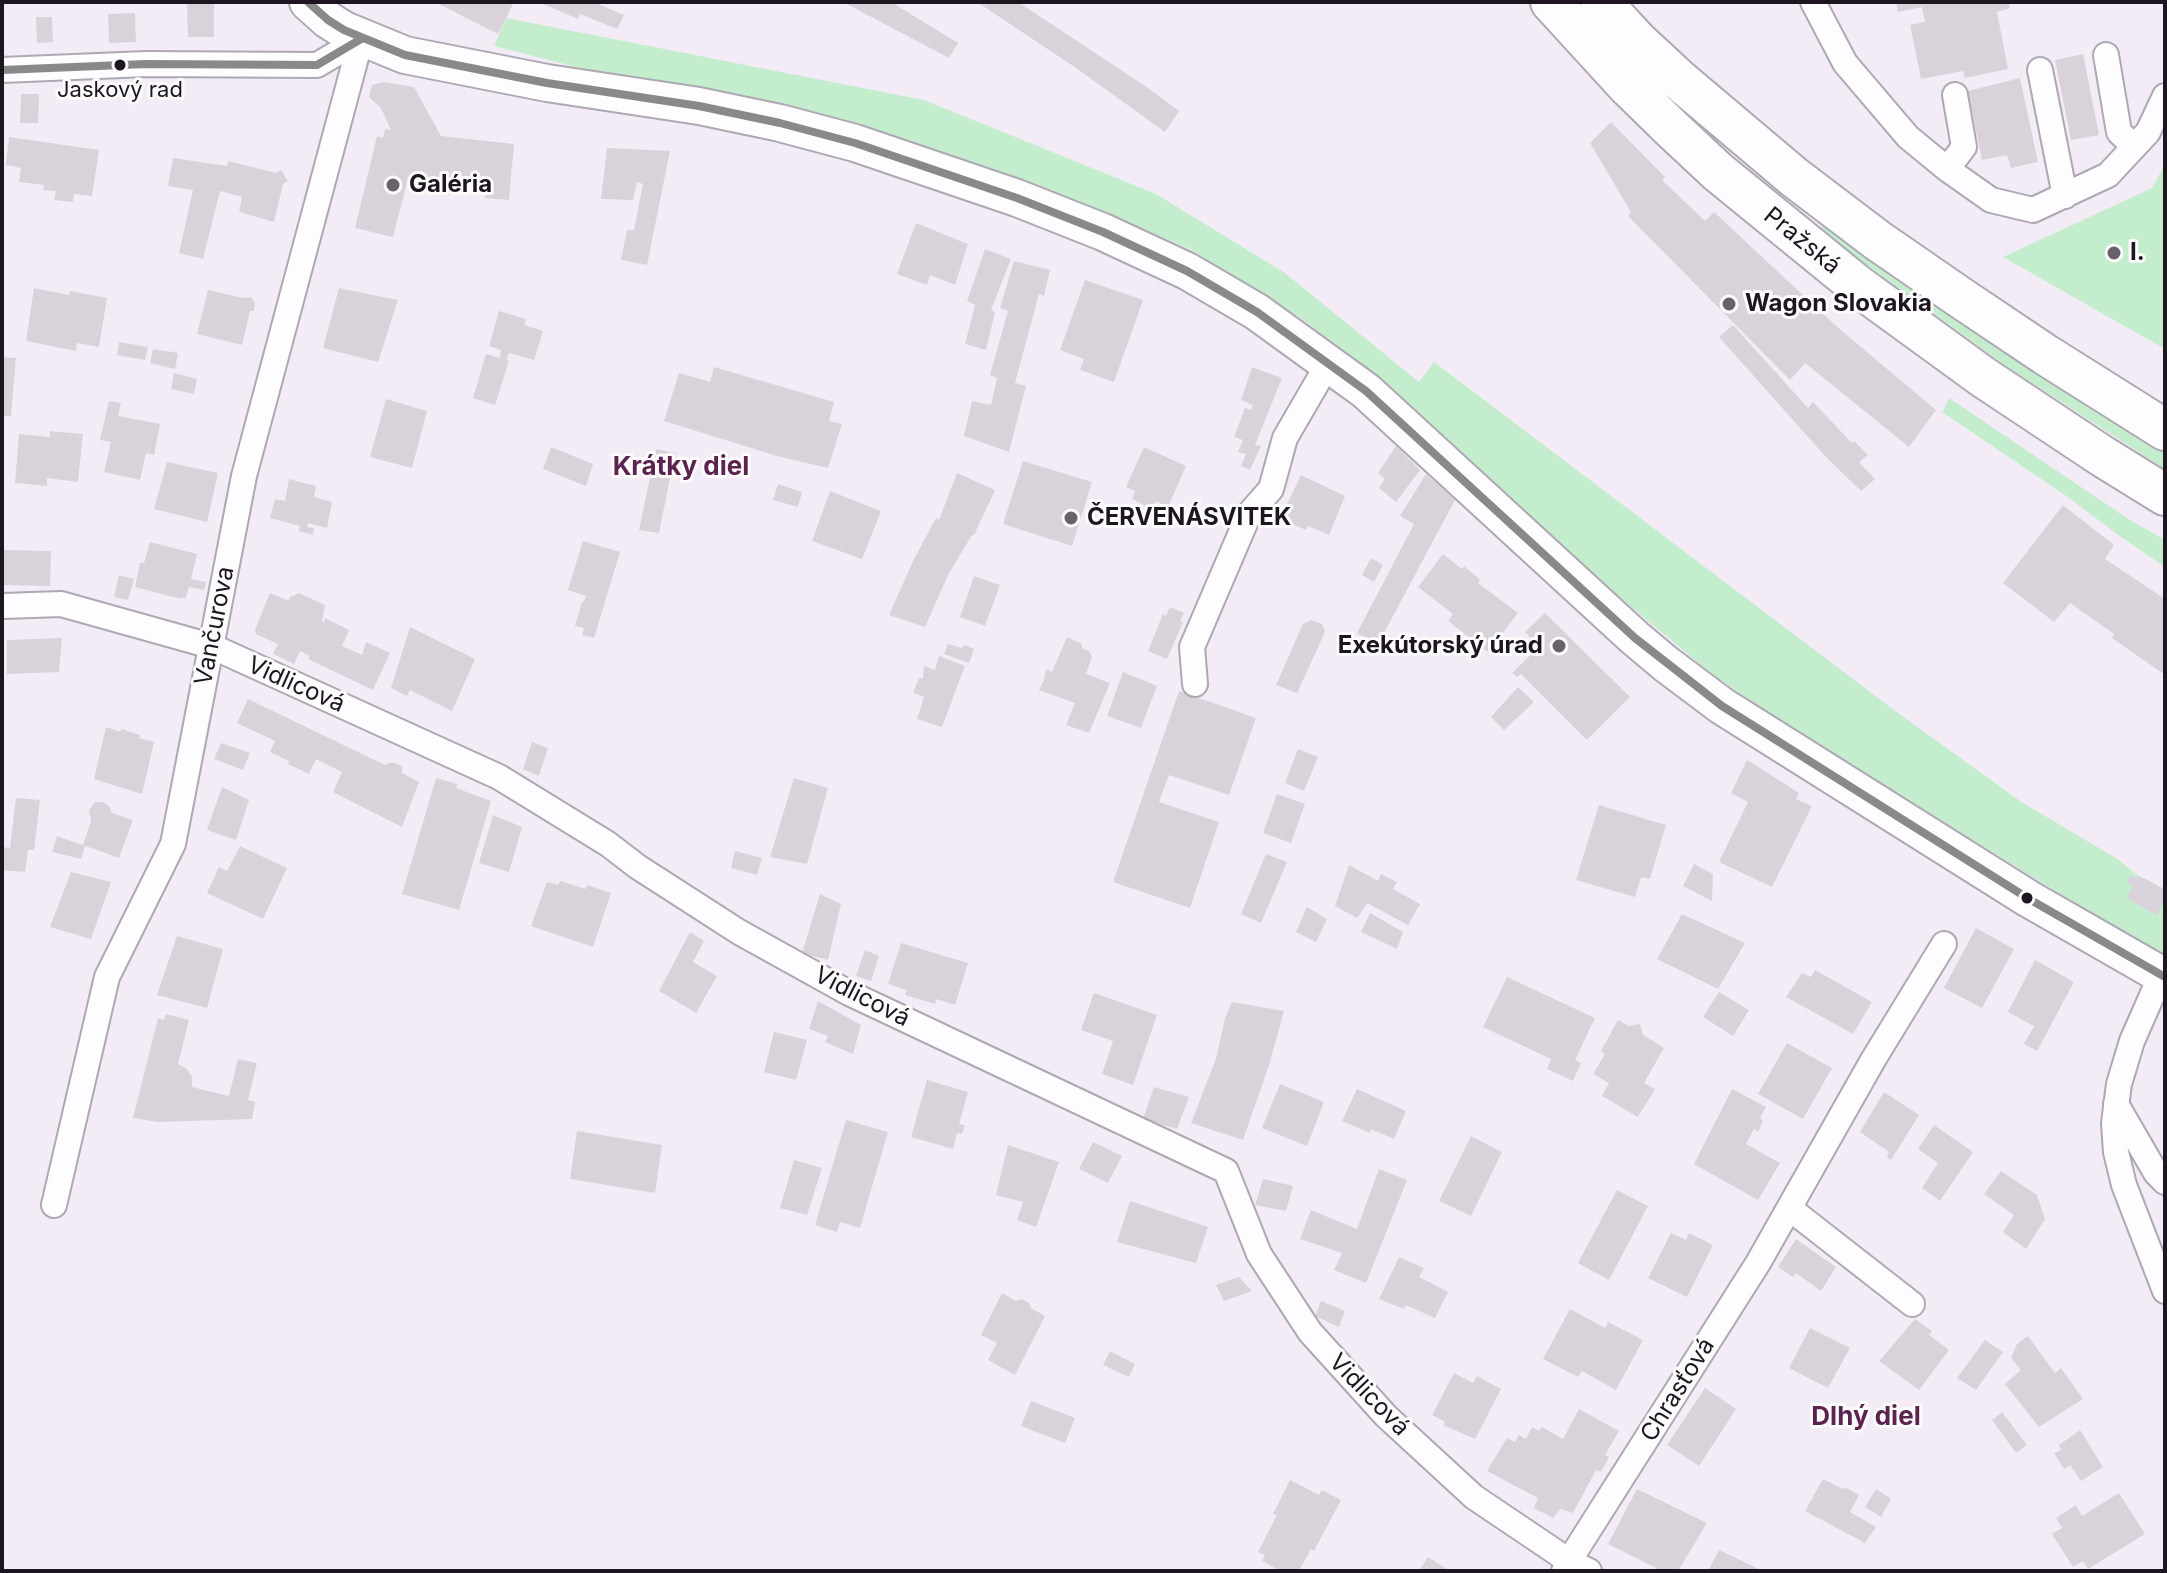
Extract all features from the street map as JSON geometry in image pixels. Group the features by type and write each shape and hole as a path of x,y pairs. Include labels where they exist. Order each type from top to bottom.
{"main road":[{"name":"Pražská","path":"1551,2 1627,85 1690,146 1858,286 1983,377 2165,495"},
{"name":"Pražská","path":"1601,2 1678,79 1877,240 2058,363 2165,430"}],"street":[{"path":"308,2 328,20 361,39 405,55 533,81 699,106 855,143 1017,198 1103,232 1161,257 1239,300 1379,402 1635,638 1722,706 2029,899 2163,976 2132,1041 2114,1123 2116,1152 2124,1185 2165,1291"},
{"path":"1813,2 1845,63 1908,137 1991,200 2033,210 2108,175 2148,132 2165,96"},
{"path":"2,70 146,64 317,65 361,39"},
{"name":"Vančurova","path":"54,1205 107,977 173,844 244,476 361,39"},
{"path":"2106,55 2119,132 2134,147"},
{"path":"2040,70 2065,196"},
{"path":"1947,169 1964,147 1955,95"},
{"path":"1195,684 1192,647 1249,514 1271,489 1285,438 1328,364"},
{"name":"Vidlicová","path":"3,606 61,604 211,646 499,777 608,844 739,932 849,993 1226,1171 1259,1254 1310,1332 1386,1416 1474,1497 1574,1568"},
{"name":"Chrasťová","path":"1574,1568 1758,1263 1873,1060 1944,944"},
{"path":"2116,1104 2156,1173 2165,1182"},
{"path":"1789,1208 1912,1304"}],"green space":[{"path":"506,18 924,100 1156,194 1285,273 1419,382 1434,362 1894,710 2020,801 2119,860 2138,876 2165,889 2165,953 2039,881 1762,709 1707,670 1606,586 1395,391 1302,319 1190,249 1073,199 929,149 743,96 584,69 494,46"},
{"path":"2165,164 2165,349 2003,257 2152,188"},
{"path":"1825,226 2014,358 2165,451 2165,469 2006,366 1823,233 1821,227"},
{"path":"1949,398 2130,520 2165,540 2165,567 1942,412"}],"building":[{"path":"435,2 514,2 498,34"},
{"path":"538,2 594,2 624,15 617,29 580,14 578,19"},
{"path":"843,2 891,2 958,43 949,58"},
{"path":"977,2 1018,2 1179,111 1165,132"},
{"path":"1896,2 2009,2 2010,8 1997,12 2008,69 1965,78 1963,71 1921,79 1910,25 1925,22 1922,7 1898,12"},
{"path":"214,3 214,37 188,37 187,4"},
{"path":"135,13 136,42 109,43 108,14"},
{"path":"36,17 52,17 53,42 37,43"},
{"path":"2083,54 2099,135 2071,140 2055,60"},
{"path":"2020,78 2038,162 2011,168 2007,155 1982,160 1968,91"},
{"path":"384,82 414,87 441,136 514,144 509,200 485,198 487,179 455,175 449,195 428,189 430,183 408,179 393,237 355,228 377,136 383,138 385,129 391,130 381,108 369,97 372,85"},
{"path":"21,94 39,94 38,123 20,123"},
{"path":"1611,122 1665,177 1662,180 1705,221 1714,212 1835,325 1936,410 1909,447 1805,363 1790,380 1628,216 1631,212 1590,143"},
{"path":"9,137 99,150 92,196 74,194 73,202 54,200 56,191 43,190 44,185 19,182 21,168 6,165"},
{"path":"607,148 670,151 647,265 621,260 627,230 634,230 643,184 637,182 633,200 601,199"},
{"path":"173,158 227,166 228,161 276,173 281,170 288,181 283,184 274,222 239,212 242,197 220,191 203,259 179,253 193,190 168,186"},
{"path":"916,223 968,244 955,285 930,275 927,285 897,274"},
{"name":"I.","path":"2115,244 2121,248 2113,262 2106,257"},
{"path":"985,249 1011,259 991,310 995,312 986,350 965,344 975,305 967,301"},
{"path":"1014,261 1050,270 1044,296 1039,294 1015,383 1026,386 1009,452 964,436 972,401 991,405 997,378 990,375 1008,311 1000,308"},
{"path":"1085,280 1143,300 1114,382 1080,370 1084,359 1060,350"},
{"path":"34,288 107,298 99,347 77,343 76,351 26,341"},
{"path":"339,288 398,300 378,362 323,348"},
{"path":"208,290 251,297 255,304 254,311 250,311 242,345 197,334"},
{"path":"499,311 526,319 524,325 543,331 534,360 509,353 495,405 473,398 486,354 500,358 501,350 489,346"},
{"path":"1733,325 1808,408 1813,402 1852,443 1854,441 1868,455 1859,462 1875,479 1861,491 1825,456 1719,337"},
{"path":"119,342 148,347 145,360 117,355"},
{"path":"153,349 178,353 175,369 150,363"},
{"path":"2,357 16,358 11,416 2,416"},
{"path":"714,367 834,402 829,421 842,424 828,468 777,456 664,421 679,373 710,382"},
{"path":"1252,367 1282,378 1255,445 1261,446 1250,470 1241,466 1246,454 1238,452 1243,440 1234,437 1245,408 1251,410 1253,405 1241,400"},
{"path":"174,373 197,379 194,394 171,389"},
{"path":"386,399 427,411 412,468 370,457"},
{"path":"109,401 121,403 118,416 160,424 154,455 146,453 140,480 104,472 111,442 100,440"},
{"path":"50,431 83,434 78,482 47,478 47,486 15,483 19,434 50,437"},
{"path":"1396,446 1420,470 1396,502 1379,488 1385,479 1378,473"},
{"path":"551,447 593,464 586,486 543,469"},
{"path":"1144,447 1186,466 1168,507 1156,501 1152,509 1132,499 1135,491 1126,487"},
{"path":"656,449 675,453 659,533 639,530"},
{"path":"1023,461 1092,482 1072,546 1003,524"},
{"path":"167,462 218,473 207,522 154,509"},
{"path":"957,473 995,490 974,535 948,575 925,627 889,615 914,559 936,518 939,520"},
{"path":"1426,474 1455,500 1377,646 1357,633 1414,524 1400,516"},
{"path":"1301,475 1345,496 1329,535 1280,519"},
{"path":"289,479 316,486 314,497 332,502 327,528 308,523 307,527 314,528 313,535 299,531 300,526 270,518 275,499 285,501"},
{"path":"778,484 802,492 798,507 773,500"},
{"path":"830,491 881,511 862,559 812,541"},
{"path":"2063,505 2114,545 2105,559 2165,599 2165,675 2112,638 2114,634 2070,603 2054,622 2003,583"},
{"path":"583,541 620,552 594,638 582,635 584,628 575,626 586,596 568,590"},
{"path":"150,542 197,554 191,579 206,582 204,590 189,587 185,599 181,599 135,587 140,563 144,563"},
{"path":"4,550 51,551 50,586 4,585"},
{"path":"1443,554 1462,569 1464,566 1480,580 1478,583 1518,613 1488,652 1448,621 1453,614 1418,587"},
{"path":"1371,558 1383,565 1374,582 1362,575"},
{"path":"119,575 134,579 128,600 114,597"},
{"path":"974,576 1000,585 985,626 960,617"},
{"path":"270,593 289,601 290,597 299,593 325,605 322,621 324,623 325,618 349,630 342,646 362,655 366,642 390,653 373,690 308,659 310,656 300,651 294,664 273,654 278,644 256,634 255,630"},
{"path":"1170,607 1184,613 1167,659 1148,651 1163,614 1166,616"},
{"path":"1545,613 1630,697 1587,740 1521,674 1517,677 1512,673 1539,647 1525,632"},
{"path":"1311,620 1322,624 1325,632 1297,693 1276,685 1303,624"},
{"path":"410,627 475,659 452,711 410,690 407,696 391,688"},
{"path":"1067,637 1089,651 1092,657 1086,674 1110,683 1089,733 1066,725 1075,703 1039,690 1047,669 1052,672"},
{"path":"62,638 59,672 7,674 7,640"},
{"path":"948,644 974,649 969,663 944,654"},
{"path":"939,656 965,666 942,727 917,719 924,697 913,693 919,678 923,678 924,666 935,670"},
{"path":"1123,672 1157,686 1141,728 1107,716"},
{"path":"1518,687 1534,702 1504,730 1491,717"},
{"path":"1179,691 1256,718 1229,795 1169,775 1159,802 1219,822 1190,908 1113,882"},
{"path":"248,699 385,765 392,762 402,766 402,773 419,782 402,827 333,792 342,772 316,759 309,774 270,752 275,741 237,723"},
{"path":"106,727 121,732 121,729 154,742 142,794 94,779"},
{"path":"532,742 548,748 539,776 523,769"},
{"path":"221,743 250,753 243,770 214,759"},
{"path":"1298,749 1318,757 1304,791 1285,783"},
{"path":"1747,760 1799,793 1796,799 1812,806 1772,887 1719,862 1748,802 1731,793"},
{"path":"436,778 457,784 456,788 491,801 459,910 402,894"},
{"path":"794,778 828,788 807,864 770,857"},
{"path":"222,787 249,800 236,840 207,830"},
{"path":"1277,794 1305,804 1291,843 1263,833"},
{"path":"16,798 40,800 34,850 28,850 25,872 2,870 2,847 10,848"},
{"path":"95,802 103,802 112,813 133,820 119,858 83,845 91,821 89,810"},
{"path":"1599,805 1666,825 1650,879 1641,877 1635,897 1576,880"},
{"path":"493,815 522,827 509,872 479,863"},
{"path":"57,836 85,846 81,859 52,852"},
{"path":"240,846 287,868 263,919 207,893 219,867 227,871"},
{"path":"735,851 762,858 757,875 731,868"},
{"path":"1266,854 1287,862 1261,923 1241,914"},
{"path":"1694,864 1713,874 1712,901 1683,886"},
{"path":"1349,865 1378,881 1381,874 1397,882 1393,889 1420,904 1408,925 1367,903 1357,918 1335,906"},
{"path":"71,872 111,882 91,939 50,927"},
{"path":"2130,876 2148,880 2165,890 2165,900 2156,915 2126,898 2133,887 2127,883"},
{"path":"560,881 611,893 593,947 531,926 547,882 558,885"},
{"path":"820,894 841,904 828,960 802,953"},
{"path":"1307,907 1327,919 1316,942 1296,932"},
{"path":"1370,913 1403,932 1397,949 1361,932"},
{"path":"1682,914 1745,943 1718,989 1657,959"},
{"path":"1976,928 2014,949 1982,1008 1944,988"},
{"path":"690,932 704,941 693,962 717,976 696,1013 659,991"},
{"path":"177,936 223,949 207,1008 157,995"},
{"path":"901,943 968,963 955,1005 936,999 935,1004 905,995 907,990 888,984"},
{"path":"865,950 879,956 871,981 856,976"},
{"path":"2035,960 2074,982 2037,1051 2024,1044 2034,1026 2008,1012"},
{"path":"1815,970 1872,1002 1853,1034 1786,997 1802,973 1811,977"},
{"path":"1507,977 1595,1018 1575,1060 1581,1063 1573,1081 1547,1069 1551,1059 1483,1027"},
{"path":"1719,992 1749,1010 1733,1036 1703,1017"},
{"path":"1094,993 1157,1015 1133,1085 1102,1074 1113,1041 1081,1030"},
{"path":"818,1001 861,1025 853,1054 825,1042 828,1036 809,1029"},
{"path":"1232,1002 1284,1011 1243,1140 1191,1123 1216,1059 1225,1018"},
{"path":"166,1014 189,1020 178,1064 187,1069 192,1077 192,1087 229,1096 238,1059 257,1063 248,1100 255,1102 252,1119 158,1122 133,1118 158,1018 164,1020"},
{"path":"1618,1020 1629,1026 1640,1024 1643,1035 1664,1048 1644,1083 1655,1089 1638,1117 1602,1096 1609,1083 1593,1074 1605,1054 1601,1051"},
{"path":"774,1032 807,1040 796,1080 764,1072"},
{"path":"1787,1043 1832,1068 1803,1119 1758,1094"},
{"path":"927,1080 968,1092 959,1124 965,1125 962,1134 957,1133 953,1149 911,1137"},
{"path":"1280,1084 1324,1102 1307,1146 1262,1128"},
{"path":"1154,1087 1189,1097 1177,1129 1143,1119"},
{"path":"1357,1089 1406,1111 1394,1139 1342,1121"},
{"path":"1732,1089 1766,1107 1758,1132 1754,1129 1746,1144 1780,1163 1758,1200 1694,1164"},
{"path":"1884,1092 1919,1115 1891,1160 1887,1157 1889,1152 1860,1132"},
{"path":"846,1120 888,1132 860,1228 840,1222 837,1232 815,1225"},
{"path":"1934,1125 1973,1152 1940,1201 1922,1188 1938,1163 1918,1149"},
{"path":"577,1131 662,1145 655,1193 570,1179"},
{"path":"1471,1136 1502,1152 1471,1216 1439,1201"},
{"path":"1093,1142 1122,1156 1108,1183 1079,1169"},
{"path":"1008,1145 1059,1162 1036,1227 1017,1220 1023,1202 996,1195"},
{"path":"794,1160 822,1168 807,1215 780,1208"},
{"path":"1379,1169 1407,1180 1366,1283 1334,1270 1342,1253 1300,1239 1311,1210 1357,1229"},
{"path":"2001,1171 2037,1195 2045,1219 2026,1249 2003,1232 2014,1215 1984,1194"},
{"path":"1263,1179 1293,1186 1286,1211 1255,1205"},
{"path":"1617,1190 1648,1206 1609,1280 1578,1263"},
{"path":"1130,1201 1208,1227 1196,1263 1117,1242"},
{"path":"1671,1233 1686,1240 1689,1233 1713,1245 1687,1297 1648,1278"},
{"path":"1796,1239 1836,1267 1821,1291 1796,1273 1793,1277 1778,1267"},
{"path":"1399,1257 1424,1268 1419,1277 1448,1292 1435,1318 1406,1305 1404,1309 1379,1299"},
{"path":"1239,1277 1252,1291 1224,1301 1216,1285"},
{"path":"1002,1293 1016,1301 1022,1299 1045,1316 1015,1375 988,1360 997,1343 981,1335"},
{"path":"1321,1301 1345,1311 1339,1327 1315,1316"},
{"path":"1570,1309 1605,1328 1608,1322 1643,1340 1616,1390 1582,1371 1578,1377 1543,1359"},
{"path":"1915,1319 1932,1331 1929,1335 1949,1350 1919,1390 1879,1361"},
{"path":"1810,1328 1850,1348 1828,1388 1789,1368"},
{"path":"2028,1336 2055,1373 2061,1368 2083,1399 2039,1427 2005,1384 2021,1370 2011,1358 2017,1344"},
{"path":"1985,1340 2003,1352 1976,1390 1957,1378"},
{"path":"1110,1351 1135,1364 1129,1377 1103,1365"},
{"path":"1454,1373 1473,1383 1477,1376 1501,1389 1475,1439 1443,1425 1445,1422 1432,1415"},
{"path":"1705,1388 1736,1409 1699,1466 1667,1445"},
{"path":"1031,1401 1075,1418 1065,1443 1021,1426"},
{"path":"1579,1409 1619,1431 1605,1455 1609,1457 1601,1472 1596,1470 1573,1513 1560,1509 1553,1518 1534,1508 1538,1498 1487,1471 1507,1438 1515,1442 1519,1435 1526,1439 1532,1427 1539,1431 1542,1427 1563,1439"},
{"path":"2002,1412 2027,1445 2016,1453 1992,1420"},
{"path":"2080,1430 2103,1467 2081,1481 2070,1465 2064,1469 2054,1453 2061,1450 2059,1445"},
{"path":"1823,1479 1859,1495 1850,1512 1876,1527 1865,1543 1805,1511"},
{"path":"1290,1480 1319,1495 1322,1490 1341,1500 1314,1551 1311,1549 1299,1571 1280,1571 1262,1561 1265,1555 1258,1552"},
{"path":"1637,1489 1707,1523 1678,1571 1655,1571 1656,1568 1608,1544"},
{"path":"1876,1489 1891,1499 1881,1517 1865,1507"},
{"path":"2119,1493 2145,1534 2088,1569 2083,1561 2073,1567 2052,1534 2062,1528 2056,1518 2076,1505 2082,1516"},
{"path":"1719,1550 1763,1571 1708,1571"},
{"path":"1428,1557 1450,1571 1419,1571"}],"transit line":[{"path":"308,2 344,30 405,55 547,83 699,106 855,143 1017,198 1103,232 1187,271 1257,312 1366,391 1635,638 1722,706 2029,899 2165,977"},
{"path":"2,70 146,64 317,65 361,39"}],"place":[{"name":"Jaskový rad","path":"120,65"},
{"name":"Galéria","path":"393,185"},
{"name":"I.","path":"2114,253"},
{"name":"Wagon Slovakia","path":"1729,304"},
{"name":"ČERVENÁSVITEK","path":"1071,518"},
{"name":"Exekútorský úrad","path":"1559,646"}],"district":[{"name":"Krátky diel","path":"681,467"},
{"name":"Dlhý diel","path":"1866,1417"}]}
